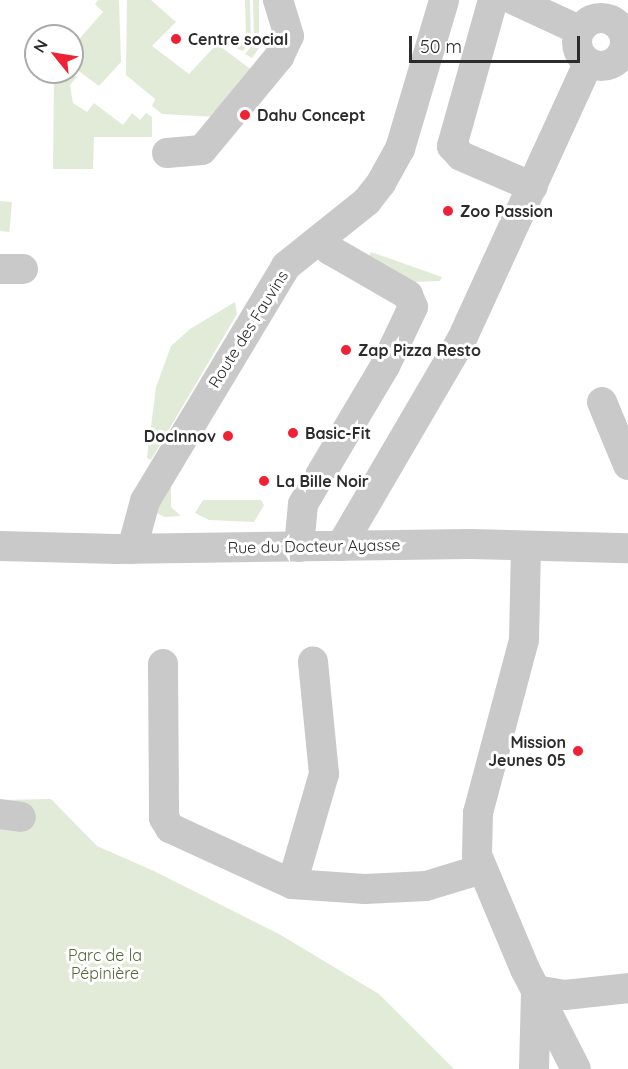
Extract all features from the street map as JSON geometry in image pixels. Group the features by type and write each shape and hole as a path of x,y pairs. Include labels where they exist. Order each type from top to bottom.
{"street":[{"path":"167,153 202,150 279,57 289,36 278,0"},
{"name":"Route des Fauvins","path":"120,549 145,501 251,319 286,266 367,201 400,149 444,0"},
{"path":"493,0 452,146 461,156 533,187"},
{"path":"514,0 597,16 622,31 624,46 611,64 588,63 579,52 597,16"},
{"path":"341,546 462,341 588,63"},
{"path":"299,547 303,504 385,366 413,300 330,250 319,240"},
{"path":"602,402 628,465"},
{"name":"Rue du Docteur Ayasse","path":"0,546 120,549 341,546 628,548"},
{"path":"526,546 524,640 478,813 477,855 536,990 576,1069"},
{"path":"292,884 324,774 313,662"},
{"path":"163,664 166,822 176,831 292,884 365,889 426,886 482,869"},
{"path":"536,990 565,995 628,988"},
{"path":"534,1069 536,990"}],"green space":[{"path":"98,0 119,0 121,62 99,86 84,75 84,33 103,12 95,4"},
{"path":"127,0 151,0 176,22 152,46 189,74 217,44 253,71 217,117 162,114 152,106 155,99 126,75"},
{"path":"245,0 250,0 251,41 243,51 236,48 246,37"},
{"path":"253,0 259,0 259,48 252,58 245,54 254,43"},
{"path":"54,84 71,84 73,103 87,112 94,103 123,125 132,113 140,120 146,113 152,117 152,137 94,137 93,169 53,169"},
{"path":"0,201 12,202 9,232 0,231"},
{"path":"371,252 442,277 440,281 414,282 369,256"},
{"path":"235,302 237,314 151,460 147,458 156,387 171,346 190,329"},
{"path":"171,485 171,507 181,516 164,517 152,510"},
{"path":"203,500 261,500 264,505 254,522 209,520 195,513"},
{"name":"Parc de la Pépinière","path":"51,799 97,846 154,871 279,934 379,994 454,1069 0,1069 0,800"}],"place":[{"name":"Centre social","path":"176,39"},
{"name":"Dahu Concept","path":"245,115"},
{"name":"Zoo Passion","path":"448,211"},
{"name":"Zap Pizza Resto","path":"346,350"},
{"name":"Basic-Fit","path":"293,433"},
{"name":"DocInnov","path":"228,436"},
{"name":"La Bille Noir","path":"264,481"},
{"name":"Mission Jeunes 05","path":"578,751"}]}
